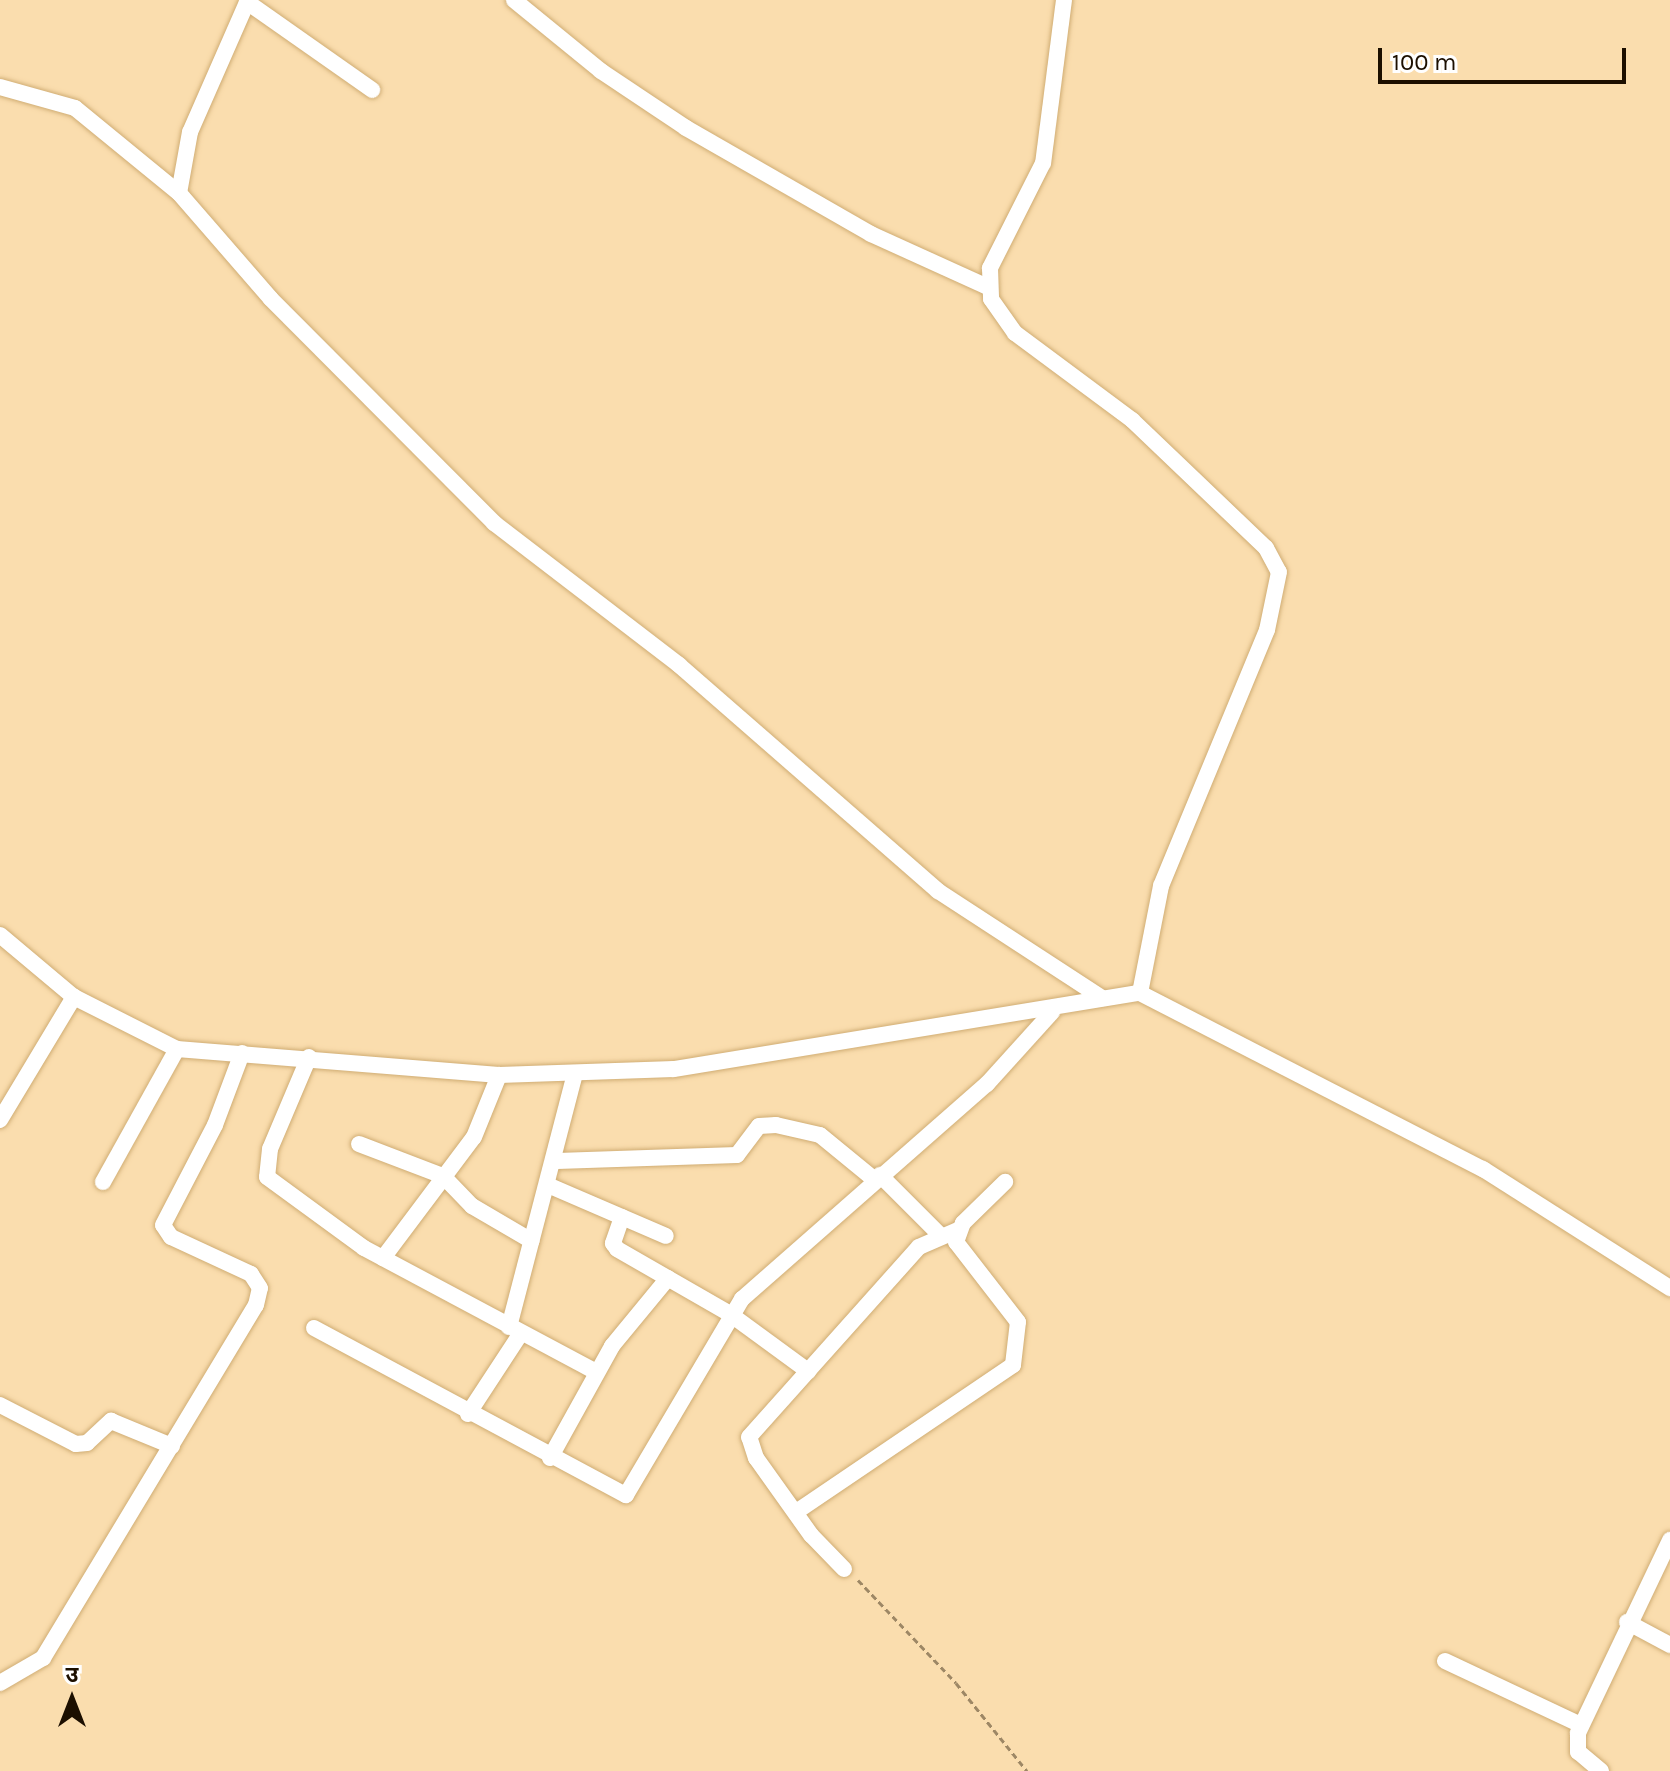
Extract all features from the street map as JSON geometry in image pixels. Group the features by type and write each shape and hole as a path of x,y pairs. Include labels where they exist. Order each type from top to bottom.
{"street":[{"path":"514,0 601,71 686,128 871,234 988,287"},
{"path":"1064,0 1043,163 990,268 988,287 1000,317 1015,333 1132,420 1266,548 1279,572 1267,630 1161,886 1140,993"},
{"path":"179,193 190,132 247,1 372,90"},
{"path":"0,87 75,108 179,193 271,299 494,523 679,665 938,891 1102,998"},
{"path":"0,935 74,997 177,1049 309,1057 499,1075 574,1077 674,1069 1052,1012 1102,998 1140,993 1483,1169 1670,1288"},
{"path":"0,1120 74,997"},
{"path":"314,1328 614,1492 631,1493 730,1314 774,1268 987,1084 1052,1012"},
{"path":"103,1182 177,1049"},
{"path":"0,1683 43,1658 172,1446 259,1294 251,1274 171,1237 163,1225 215,1125 242,1053"},
{"path":"309,1057 265,1174 383,1258 596,1372"},
{"path":"383,1258 474,1137 499,1075"},
{"path":"468,1414 515,1330 532,1241 557,1161 574,1077"},
{"path":"557,1161 737,1155 759,1126 776,1125 820,1135 878,1178 939,1234"},
{"path":"359,1144 443,1176 472,1206 532,1241"},
{"path":"844,1569 796,1512 748,1442 919,1247 939,1234 958,1230 1005,1182"},
{"path":"550,1186 666,1236"},
{"path":"622,1217 614,1247 730,1314 808,1371"},
{"path":"796,1512 974,1396 1017,1356 1018,1322 958,1248 958,1230"},
{"path":"550,1458 596,1372 668,1278"},
{"path":"0,1405 76,1444 87,1443 111,1421 172,1446"},
{"path":"1601,1771 1578,1752 1581,1725 1627,1622 1670,1540"},
{"path":"1627,1622 1670,1645"},
{"path":"1445,1661 1581,1725"}],"path":[{"path":"844,1569 926,1650 1027,1771"}]}
